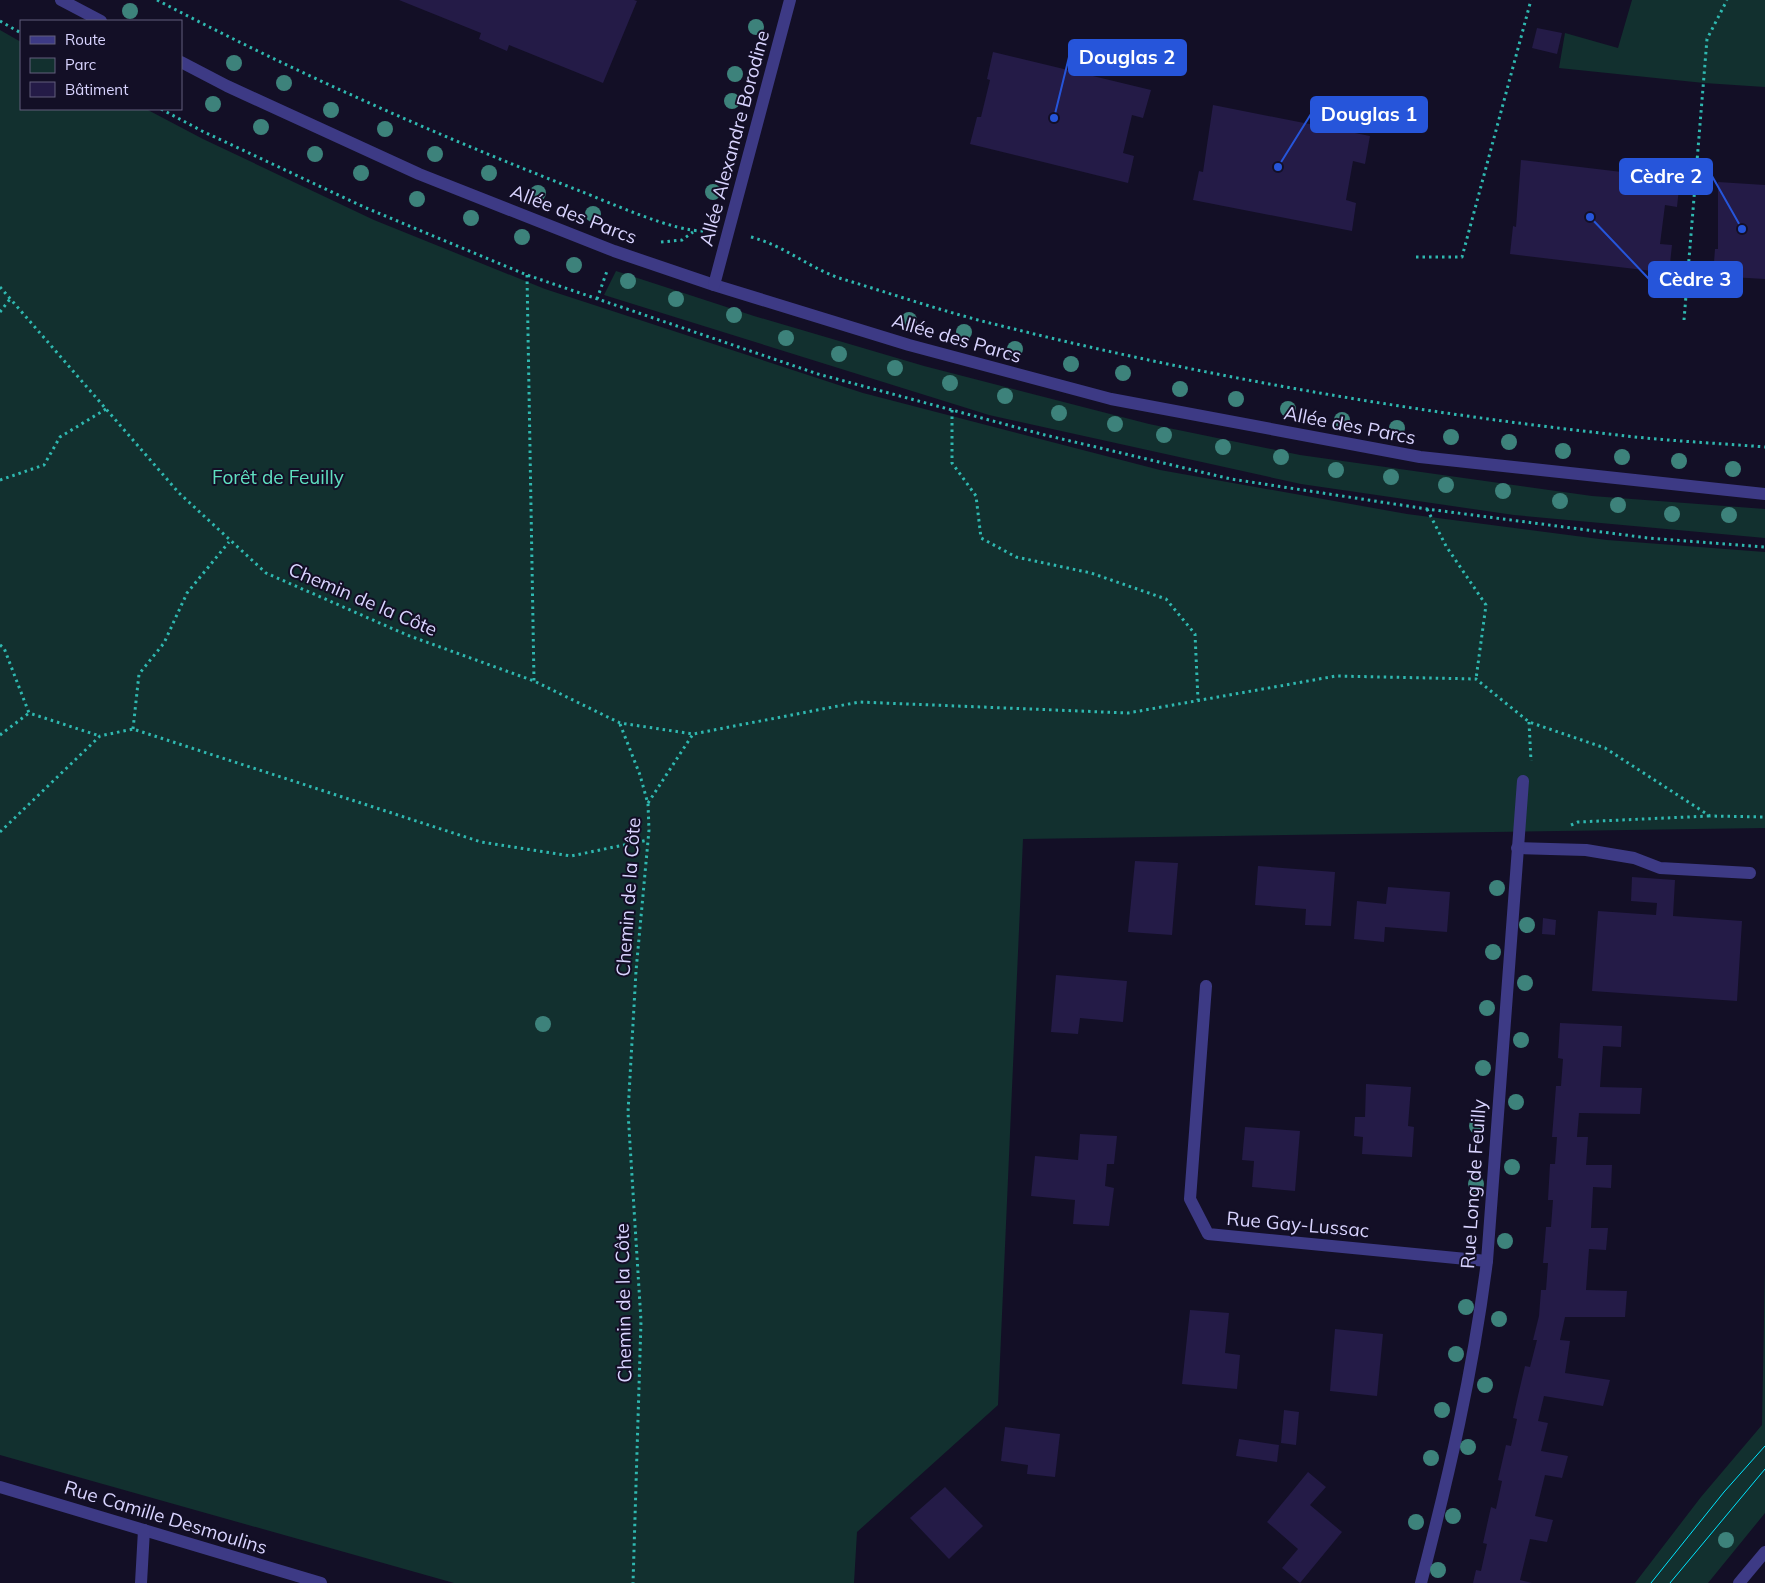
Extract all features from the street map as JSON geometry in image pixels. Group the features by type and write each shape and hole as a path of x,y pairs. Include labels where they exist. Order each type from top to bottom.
{"street":[{"path":"61,0 99,20"},
{"name":"Allée Alexandre Borodine","path":"714,285 790,0"},
{"name":"Allée des Parcs","path":"182,63 227,86 419,174 614,251 714,285 909,345 1111,399 1420,457 1765,494"},
{"name":"Rue Long de Feuilly","path":"1421,1583 1465,1406 1479,1325 1487,1261 1523,782"},
{"path":"1517,848 1586,850 1634,858 1660,868 1750,873"},
{"name":"Rue Gay-Lussac","path":"1206,986 1190,1199 1208,1234 1487,1261"},
{"name":"Rue Camille Desmoulins","path":"0,1487 322,1583"},
{"path":"140,1583 144,1530"},
{"path":"1739,1583 1765,1552"}],"path":[{"path":"157,0 347,94 540,176 693,232 728,231 772,242 816,270 1000,326 1197,371 1320,394 1478,418 1621,436 1765,447"},
{"path":"1416,257 1462,257 1531,0"},
{"path":"1684,320 1707,39 1727,0"},
{"path":"0,21 20,32"},
{"path":"527,275 534,682"},
{"name":"Chemin de la Côte","path":"0,287 179,493 229,542 266,573 407,635 534,682 620,723 640,775 648,804 648,840 636,971 628,1112 641,1321 633,1583"},
{"path":"0,312 10,298"},
{"path":"0,480 44,465 60,437 106,409"},
{"path":"952,410 952,463 976,496 981,538 1016,557 1091,573 1166,599 1195,634 1198,700"},
{"path":"1427,509 1446,546 1486,604 1476,679"},
{"path":"133,729 139,674 164,643 187,593 229,542"},
{"path":"0,645 4,648 29,713"},
{"path":"620,723 694,734 858,702 1128,713 1336,676 1476,679 1529,722 1605,748 1710,816"},
{"path":"29,713 100,736 133,729 481,842 571,856 648,840"},
{"path":"0,735 29,713"},
{"path":"1523,782 1532,766 1529,722"},
{"path":"648,804 694,734"},
{"path":"0,832 100,736"},
{"path":"1566,850 1568,826 1578,822 1710,816 1765,817"}],"green space":[{"path":"1632,0 1765,0 1765,87 1704,83 1559,68 1565,33 1618,48"},
{"name":"Forêt de Feuilly","path":"0,30 20,41 20,110 148,110 203,139 374,220 545,289 863,393 1160,470 1407,514 1607,540 1765,552 1765,828 1023,839 998,1405 857,1532 854,1583 454,1583 0,1455"},
{"path":"616,271 754,316 924,366 1149,424 1300,455 1592,496 1765,509 1765,538 1514,515 1301,484 989,415 604,295"},
{"path":"1765,1266 1765,1513 1708,1583 1635,1583 1701,1497 1762,1425"}],"building":[{"path":"399,0 637,1 603,83 509,45 507,51 479,39 481,33"},
{"path":"1537,28 1562,33 1557,54 1532,48"},
{"path":"993,52 1151,90 1143,118 1132,115 1123,153 1134,156 1128,183 970,144 977,117 981,117 990,80 987,79"},
{"path":"1213,105 1370,136 1365,164 1353,161 1346,200 1356,203 1352,231 1193,200 1199,171 1203,172"},
{"path":"1521,160 1680,179 1677,207 1665,205 1660,244 1672,245 1669,273 1510,254 1513,226 1516,227"},
{"path":"1718,182 1765,185 1765,279 1713,276 1715,249 1718,249"},
{"path":"1135,861 1178,863 1172,935 1128,932"},
{"path":"1258,866 1335,872 1331,926 1305,925 1306,909 1255,905"},
{"path":"1632,877 1675,880 1673,916 1742,921 1737,1001 1592,991 1598,911 1656,915 1657,903 1631,901"},
{"path":"1388,887 1450,892 1447,932 1385,927 1384,942 1354,939 1357,901 1386,904"},
{"path":"1543,918 1556,920 1555,935 1542,934"},
{"path":"1056,975 1127,981 1123,1022 1080,1018 1078,1034 1051,1032"},
{"path":"1560,1023 1622,1026 1621,1047 1603,1046 1600,1087 1642,1088 1640,1114 1579,1113 1577,1137 1588,1137 1586,1165 1612,1165 1611,1188 1593,1187 1591,1228 1608,1228 1606,1250 1589,1249 1586,1290 1627,1291 1625,1317 1565,1317 1560,1340 1570,1341 1565,1373 1610,1380 1603,1406 1544,1396 1538,1421 1548,1423 1541,1451 1568,1456 1562,1478 1545,1475 1535,1516 1553,1520 1547,1542 1530,1539 1520,1580 1532,1583 1473,1583 1476,1570 1481,1571 1487,1544 1483,1543 1491,1507 1496,1509 1502,1481 1498,1480 1506,1445 1511,1446 1517,1419 1513,1418 1525,1366 1530,1367 1537,1340 1533,1340 1539,1316 1541,1290 1546,1290 1548,1263 1543,1263 1546,1227 1551,1227 1553,1200 1548,1200 1550,1164 1555,1164 1557,1137 1552,1137 1556,1086 1561,1086 1563,1059 1558,1058"},
{"path":"1366,1084 1411,1087 1408,1126 1414,1127 1412,1157 1362,1154 1363,1137 1354,1136 1355,1117 1365,1117"},
{"path":"1245,1127 1300,1131 1295,1191 1252,1187 1254,1161 1242,1160"},
{"path":"1080,1134 1117,1136 1114,1164 1107,1164 1105,1186 1114,1188 1109,1226 1073,1224 1075,1200 1031,1196 1035,1156 1078,1160"},
{"path":"1190,1310 1229,1313 1225,1353 1240,1355 1237,1389 1182,1384"},
{"path":"1335,1329 1383,1334 1377,1396 1330,1391"},
{"path":"1284,1410 1299,1412 1296,1445 1281,1443"},
{"path":"1005,1427 1060,1434 1055,1477 1027,1474 1028,1465 1001,1461"},
{"path":"1239,1439 1279,1445 1277,1462 1236,1456"},
{"path":"1308,1472 1326,1487 1310,1505 1342,1532 1300,1583 1282,1568 1298,1549 1267,1522"},
{"path":"945,1487 983,1526 949,1559 910,1518"}],"tram line":[{"path":"1651,1583 1724,1492 1765,1446"},
{"path":"1670,1583 1765,1469"}],"place":[{"name":"Douglas 2","path":"1054,118"},
{"name":"Douglas 1","path":"1278,167"},
{"name":"Cèdre 3","path":"1590,217"},
{"name":"Cèdre 2","path":"1742,229"}]}
